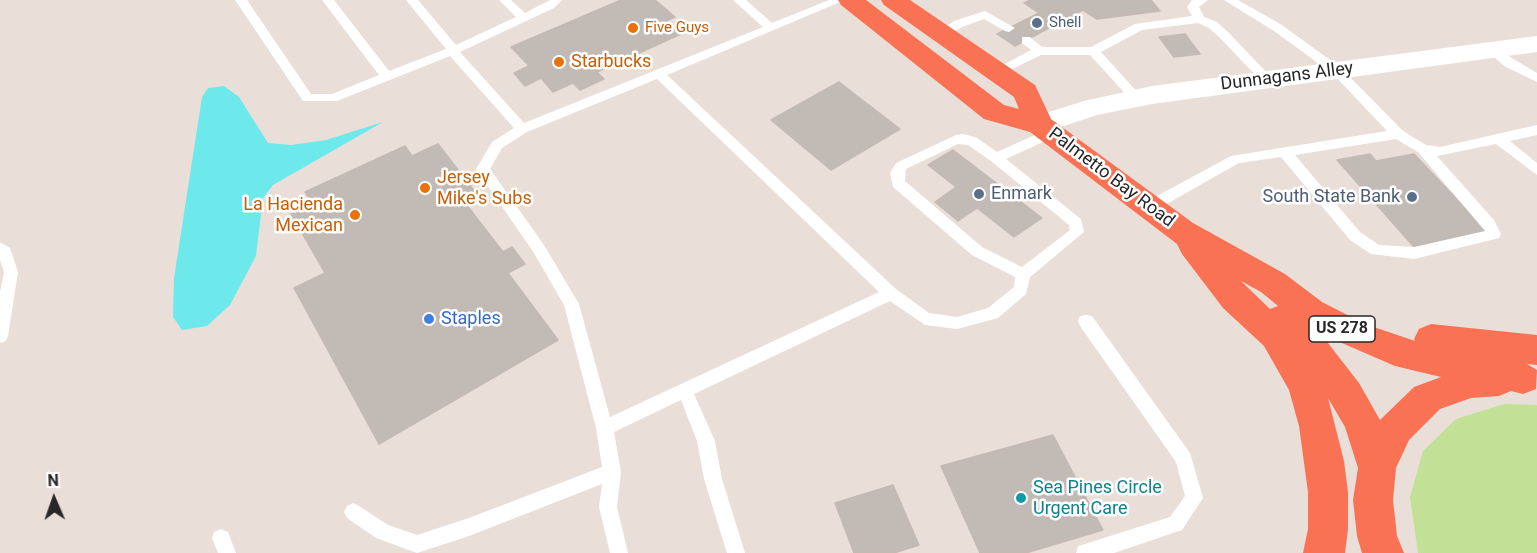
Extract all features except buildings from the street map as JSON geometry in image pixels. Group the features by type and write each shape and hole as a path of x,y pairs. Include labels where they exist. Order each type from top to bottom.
{"highway":[{"name":"Palmetto Bay Road","path":"850,0 994,112 1046,129 1182,232"},
{"name":"Palmetto Bay Road","path":"893,0 1025,92 1046,129"},
{"name":"US 278","path":"1182,232 1273,283 1310,312 1353,334 1407,355 1532,369"},
{"name":"US 278","path":"1182,232 1255,302 1303,337 1346,394 1362,422 1377,468"},
{"path":"1182,232 1235,298 1276,336 1296,367 1307,390 1318,426 1325,461 1328,529 1324,553"},
{"name":"US 278","path":"1383,553 1377,536 1373,500 1377,468 1395,428 1427,398 1470,382 1532,369"}],"street":[{"name":"Dunnagans Alley","path":"1046,129 1093,107 1136,98 1537,44"}],"lane":[{"path":"241,0 307,98 333,98 387,77 550,6 556,0"},
{"path":"328,0 387,77"},
{"path":"412,0 522,129"},
{"path":"505,0 523,18"},
{"path":"739,0 770,27"},
{"path":"619,553 608,507 612,472 605,428 571,304 539,249 483,169 497,145 522,129 839,0"},
{"path":"1199,19 1193,7 1197,1 1202,0"},
{"path":"1230,0 1278,28 1337,70 1398,134 1423,149 1489,224 1494,234 1414,254 1376,249 1355,236 1285,152"},
{"path":"940,34 958,24 986,15 1009,28"},
{"path":"996,72 1039,51 1093,51 1139,27 1199,19 1213,25 1267,80"},
{"path":"1026,40 1039,51"},
{"path":"1492,50 1508,63 1537,78"},
{"path":"1093,51 1136,98"},
{"path":"658,73 891,293 925,319 957,323 993,313 1020,290 1023,274 1077,232 1076,223 972,141 956,140 901,166 897,173 898,183 977,250 1023,274"},
{"path":"996,158 1046,129"},
{"path":"1423,149 1440,152 1537,130"},
{"path":"1149,207 1236,159 1398,134"},
{"path":"1499,139 1537,170"},
{"path":"0,248 5,252 11,272 0,336"},
{"path":"605,428 891,293"},
{"path":"1086,321 1184,459 1194,498 1176,524 1086,553"},
{"path":"685,391 706,441 713,479 736,553"},
{"path":"353,512 383,532 417,544 469,527 612,472"}],"green space":[{"path":"1504,404 1537,405 1537,553 1418,553 1410,497 1423,451 1456,419"}],"water":[{"path":"224,86 239,97 268,143 291,145 326,140 383,122 273,185 263,198 256,256 230,305 207,326 182,330 173,317 174,278 202,97 208,88"}],"place":[{"name":"Shell","path":"1037,23"},
{"name":"Five Guys","path":"633,28"},
{"name":"Starbucks","path":"559,62"},
{"name":"Jersey Mike's Subs","path":"425,188"},
{"name":"Enmark","path":"979,194"},
{"name":"South State Bank","path":"1412,197"},
{"name":"La Hacienda Mexican","path":"355,215"},
{"name":"Staples","path":"429,319"},
{"name":"Sea Pines Circle Urgent Care","path":"1021,498"}]}
